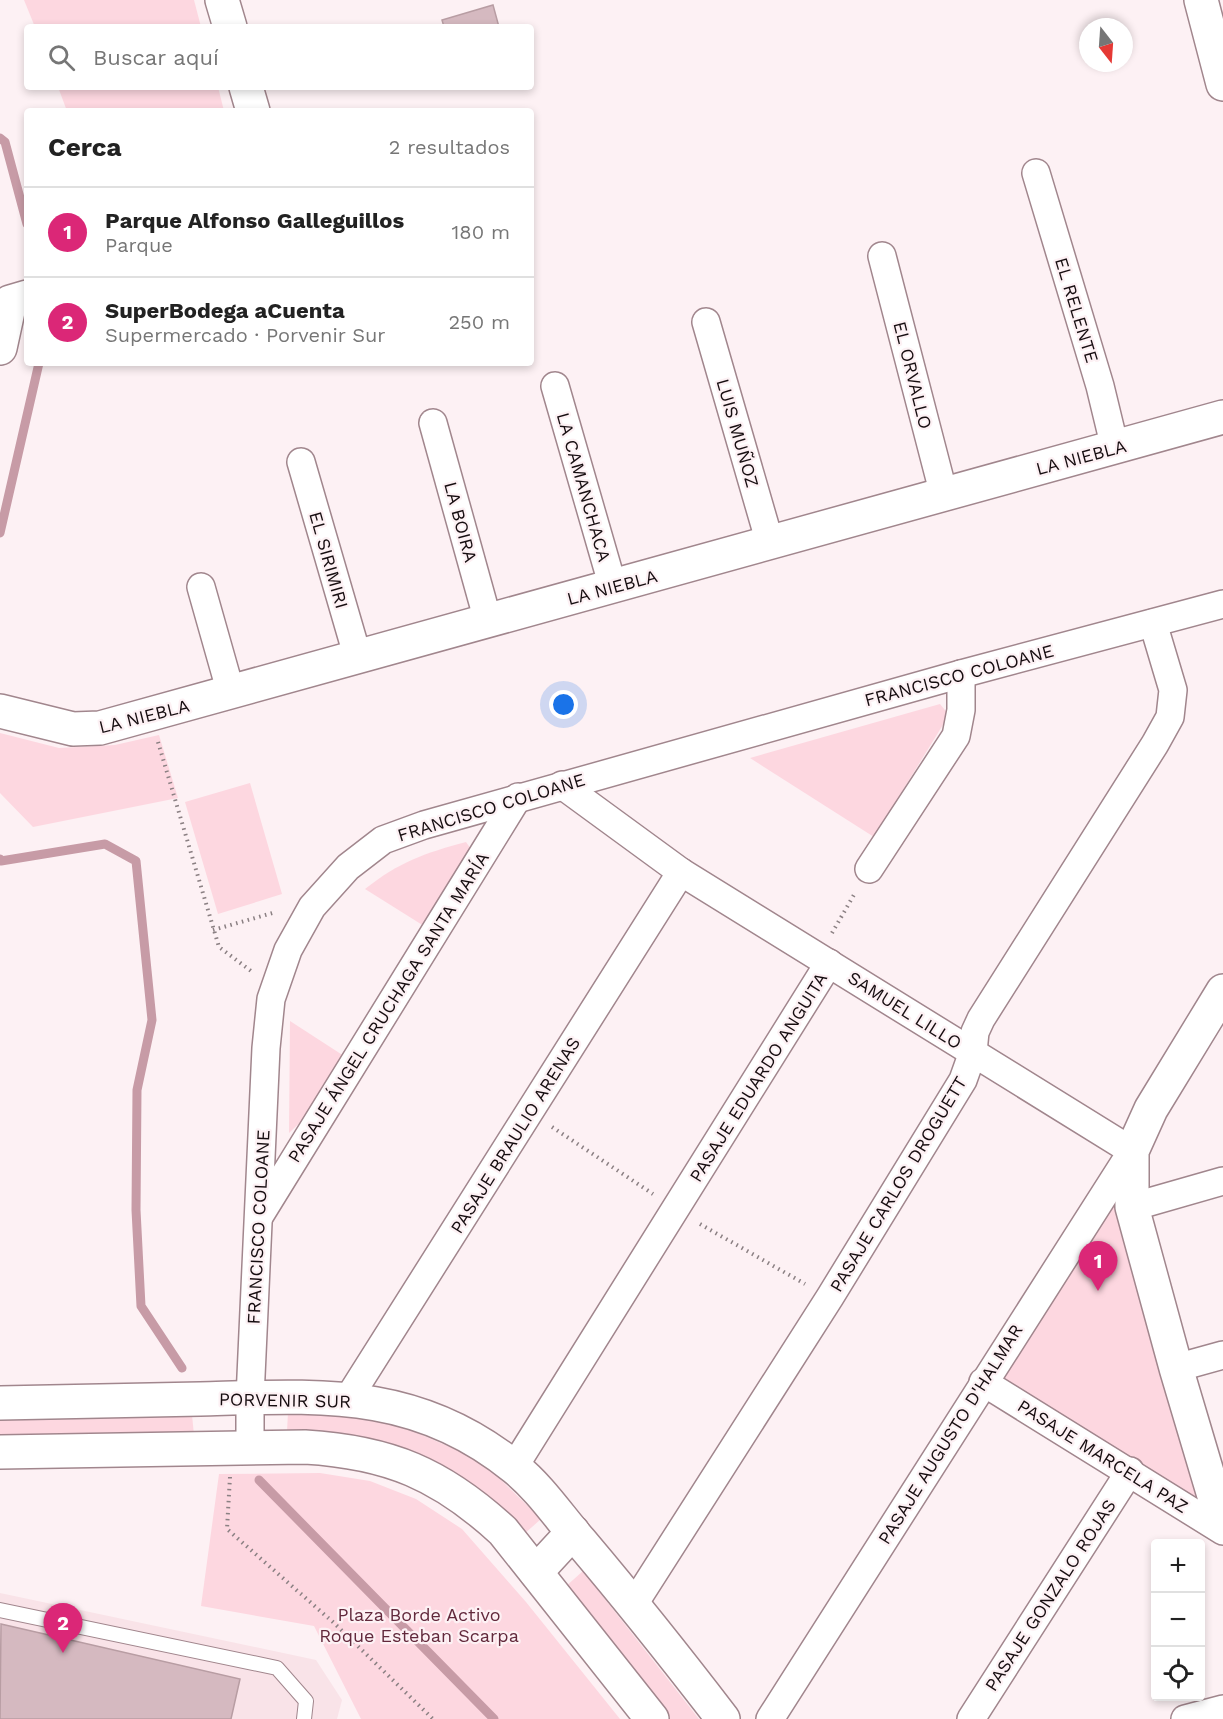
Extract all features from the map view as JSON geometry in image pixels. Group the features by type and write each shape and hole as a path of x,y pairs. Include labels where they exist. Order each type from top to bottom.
{"street":[{"path":"222,0 229,24"},
{"path":"1201,0 1223,84"},
{"path":"247,90 252,108"},
{"name":"EL RELENTE","path":"1036,173 1100,386 1115,448"},
{"name":"EL ORVALLO","path":"882,256 944,495"},
{"path":"0,348 12,294"},
{"name":"LUIS MUÑOZ","path":"706,322 770,543"},
{"name":"LA CAMANCHACA","path":"555,386 613,587"},
{"name":"LA NIEBLA","path":"0,711 73,729 100,728 150,716 1223,417"},
{"name":"LA BOIRA","path":"433,423 488,621"},
{"name":"EL SIRIMIRI","path":"301,462 358,658"},
{"path":"201,587 231,693"},
{"name":"FRANCISCO COLOANE","path":"250,1447 250,1398 266,1048 274,994 288,950 317,900 348,867 383,840 424,825 961,674 1223,604"},
{"name":"PASAJE CARLOS DROGUETT","path":"634,1604 836,1287 963,1080 973,1052 975,1032 981,1019 1149,754 1170,717 1173,690 1152,623"},
{"path":"869,869 956,736 961,710 961,674"},
{"name":"SAMUEL LILLO","path":"562,785 681,872 1132,1151"},
{"name":"PASAJE ÁNGEL CRUCHAGA SANTA MARÍA","path":"258,1217 518,797"},
{"name":"PASAJE BRAULIO ARENAS","path":"348,1398 681,872"},
{"name":"PASAJE EDUARDO ANGUITA","path":"514,1467 829,963"},
{"path":"1220,1000 1151,1110 1132,1151 1132,1207 1176,1368 1223,1526"},
{"name":"PASAJE AUGUSTO D'HALMAR","path":"771,1719 983,1382 1132,1151"},
{"path":"1132,1207 1223,1181"},
{"path":"1176,1368 1223,1355"},
{"name":"PASAJE MARCELA PAZ","path":"983,1382 1223,1531"},
{"name":"PORVENIR SUR","path":"0,1403 348,1398 384,1404 419,1414 485,1446 514,1467 536,1487 634,1604 723,1719"},
{"path":"0,1452 250,1447 336,1449 398,1462 454,1491 503,1531 652,1719"},
{"name":"PASAJE GONZALO ROJAS","path":"970,1719 1130,1472"},
{"path":"536,1572 573,1532"},
{"path":"1185,1719 1223,1709"}],"lane":[{"path":"0,1611 277,1668 306,1701 304,1719"}],"path":[{"path":"150,716 219,947 238,959 274,994"},
{"name":"PASAJE EDUARDO ANGUITA","path":"829,963 829,937 869,869"},
{"path":"213,930 317,900"},
{"path":"250,1447 230,1476 227,1529 334,1623 433,1719"}],"shaded area":[{"path":"0,1593 316,1660 342,1700 337,1719 0,1719"}],"green space":[{"path":"24,0 194,0 200,24 34,24"},
{"path":"59,90 219,90 223,108 66,108"},
{"path":"940,704 949,715 874,837 750,758"},
{"path":"0,733 59,748 115,745 159,735 178,798 33,827 0,793"},
{"path":"250,783 282,894 218,914 185,802"},
{"path":"466,842 473,852 424,926 365,889 389,872 413,860"},
{"path":"290,1021 344,1056 311,1112 289,1133"},
{"path":"1114,1202 1198,1504 1003,1380"},
{"path":"288,1412 358,1416 413,1431 459,1451 493,1472 541,1519 523,1535 287,1432"},
{"path":"192,1415 194,1435 0,1440 0,1420"},
{"name":"Plaza Borde Activo Roque Esteban Scarpa","path":"320,1473 370,1481 416,1499 462,1529 526,1602 620,1719 361,1719 314,1626 201,1606 219,1474"},
{"path":"583,1571 699,1719 668,1719 564,1588"}],"building":[{"path":"493,5 498,24 443,24 442,20"},
{"path":"1,1624 240,1679 231,1719 0,1719"}],"waterway":[{"path":"0,138 5,142 24,213"},
{"path":"0,533 38,366"},
{"path":"0,859 1,861 105,844 136,861 152,1020 137,1090 136,1210 141,1306 182,1368"},
{"path":"259,1480 494,1719"}],"place":[{"name":"Parque Alfonso Galleguillos","path":"1098,1291"},
{"name":"SuperBodega aCuenta","path":"63,1653"}]}
